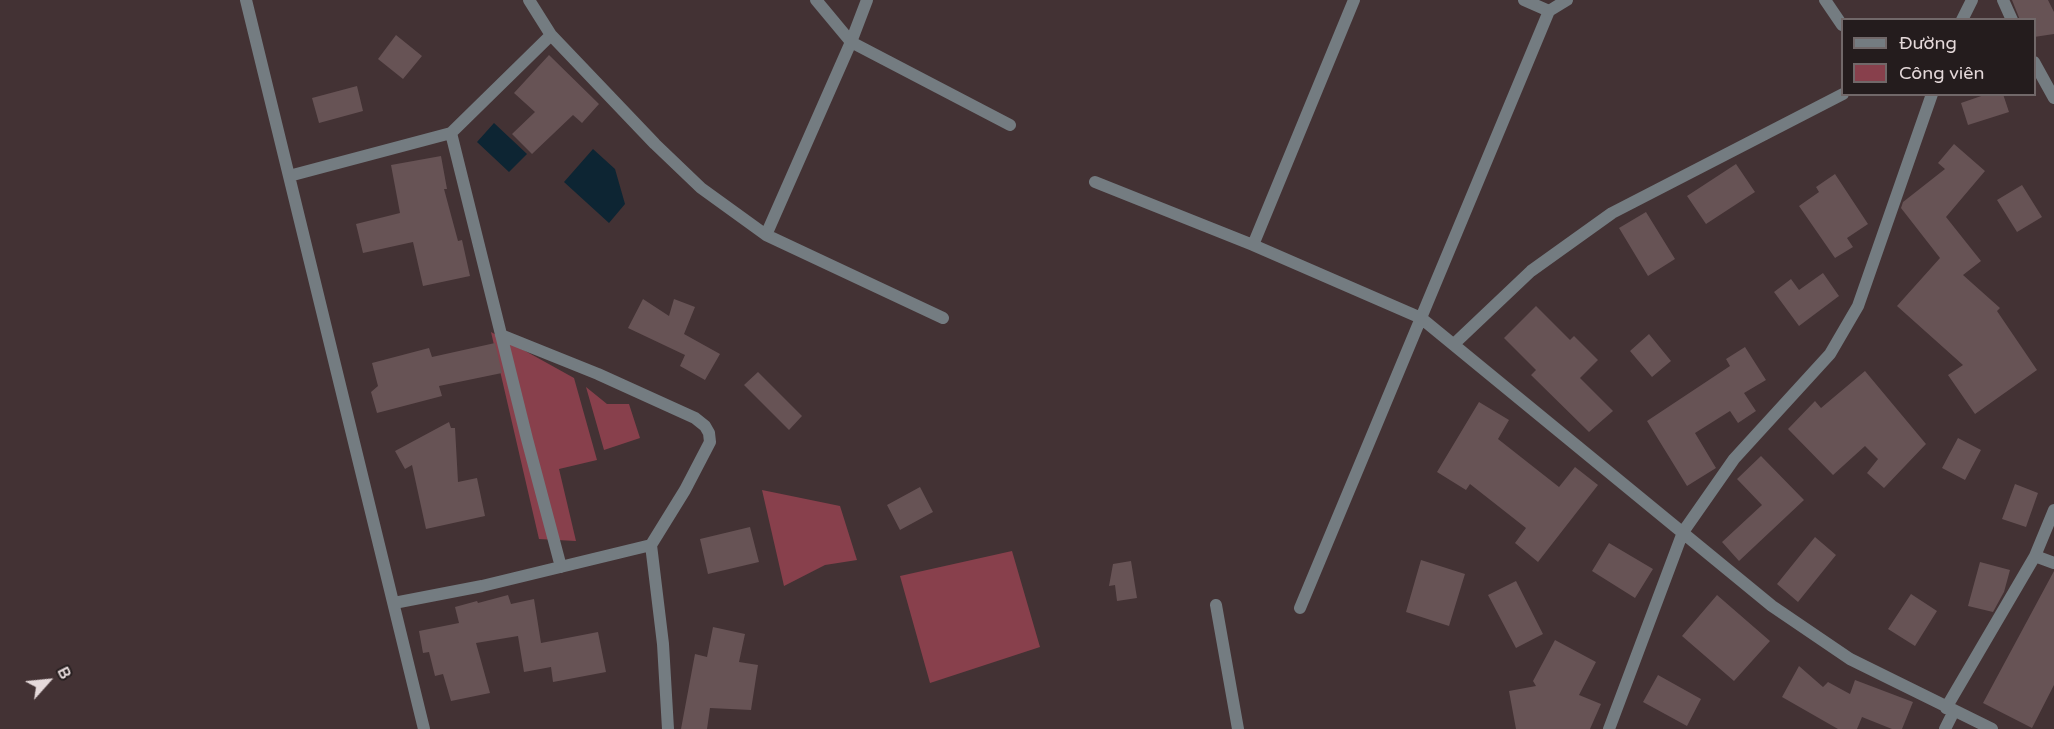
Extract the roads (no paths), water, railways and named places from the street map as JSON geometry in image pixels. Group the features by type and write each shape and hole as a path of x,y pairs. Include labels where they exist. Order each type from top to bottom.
{"street":[{"path":"246,0 424,729"},
{"path":"529,0 551,35 655,144 701,188 766,235 943,318"},
{"path":"816,0 851,42 1010,125"},
{"path":"766,235 851,42 867,0"},
{"path":"1253,245 1353,0"},
{"path":"1524,0 1550,10"},
{"path":"1300,608 1550,10 1567,0"},
{"path":"1825,0 1841,24"},
{"path":"1963,18 1972,0"},
{"path":"2003,0 2011,18"},
{"path":"289,176 451,133 551,35"},
{"path":"2036,66 2054,98"},
{"path":"1454,344 1531,271 1612,213 1841,95"},
{"path":"1609,729 1683,532 1734,459 1830,354 1858,306 1931,96"},
{"path":"451,133 561,567"},
{"path":"1095,182 1253,245 1421,318 1772,606 1850,659 1992,729"},
{"path":"501,335 598,374 695,418 705,426 709,433 710,442 685,490 651,545 663,644 668,729"},
{"path":"1945,729 1950,709 2035,556 2054,510"},
{"path":"394,603 482,586 651,545"},
{"path":"2035,556 2054,563"},
{"path":"1216,605 1238,729"}],"water":[{"path":"494,123 527,154 509,172 477,142"},
{"path":"593,149 615,169 625,204 609,223 564,182"}]}
